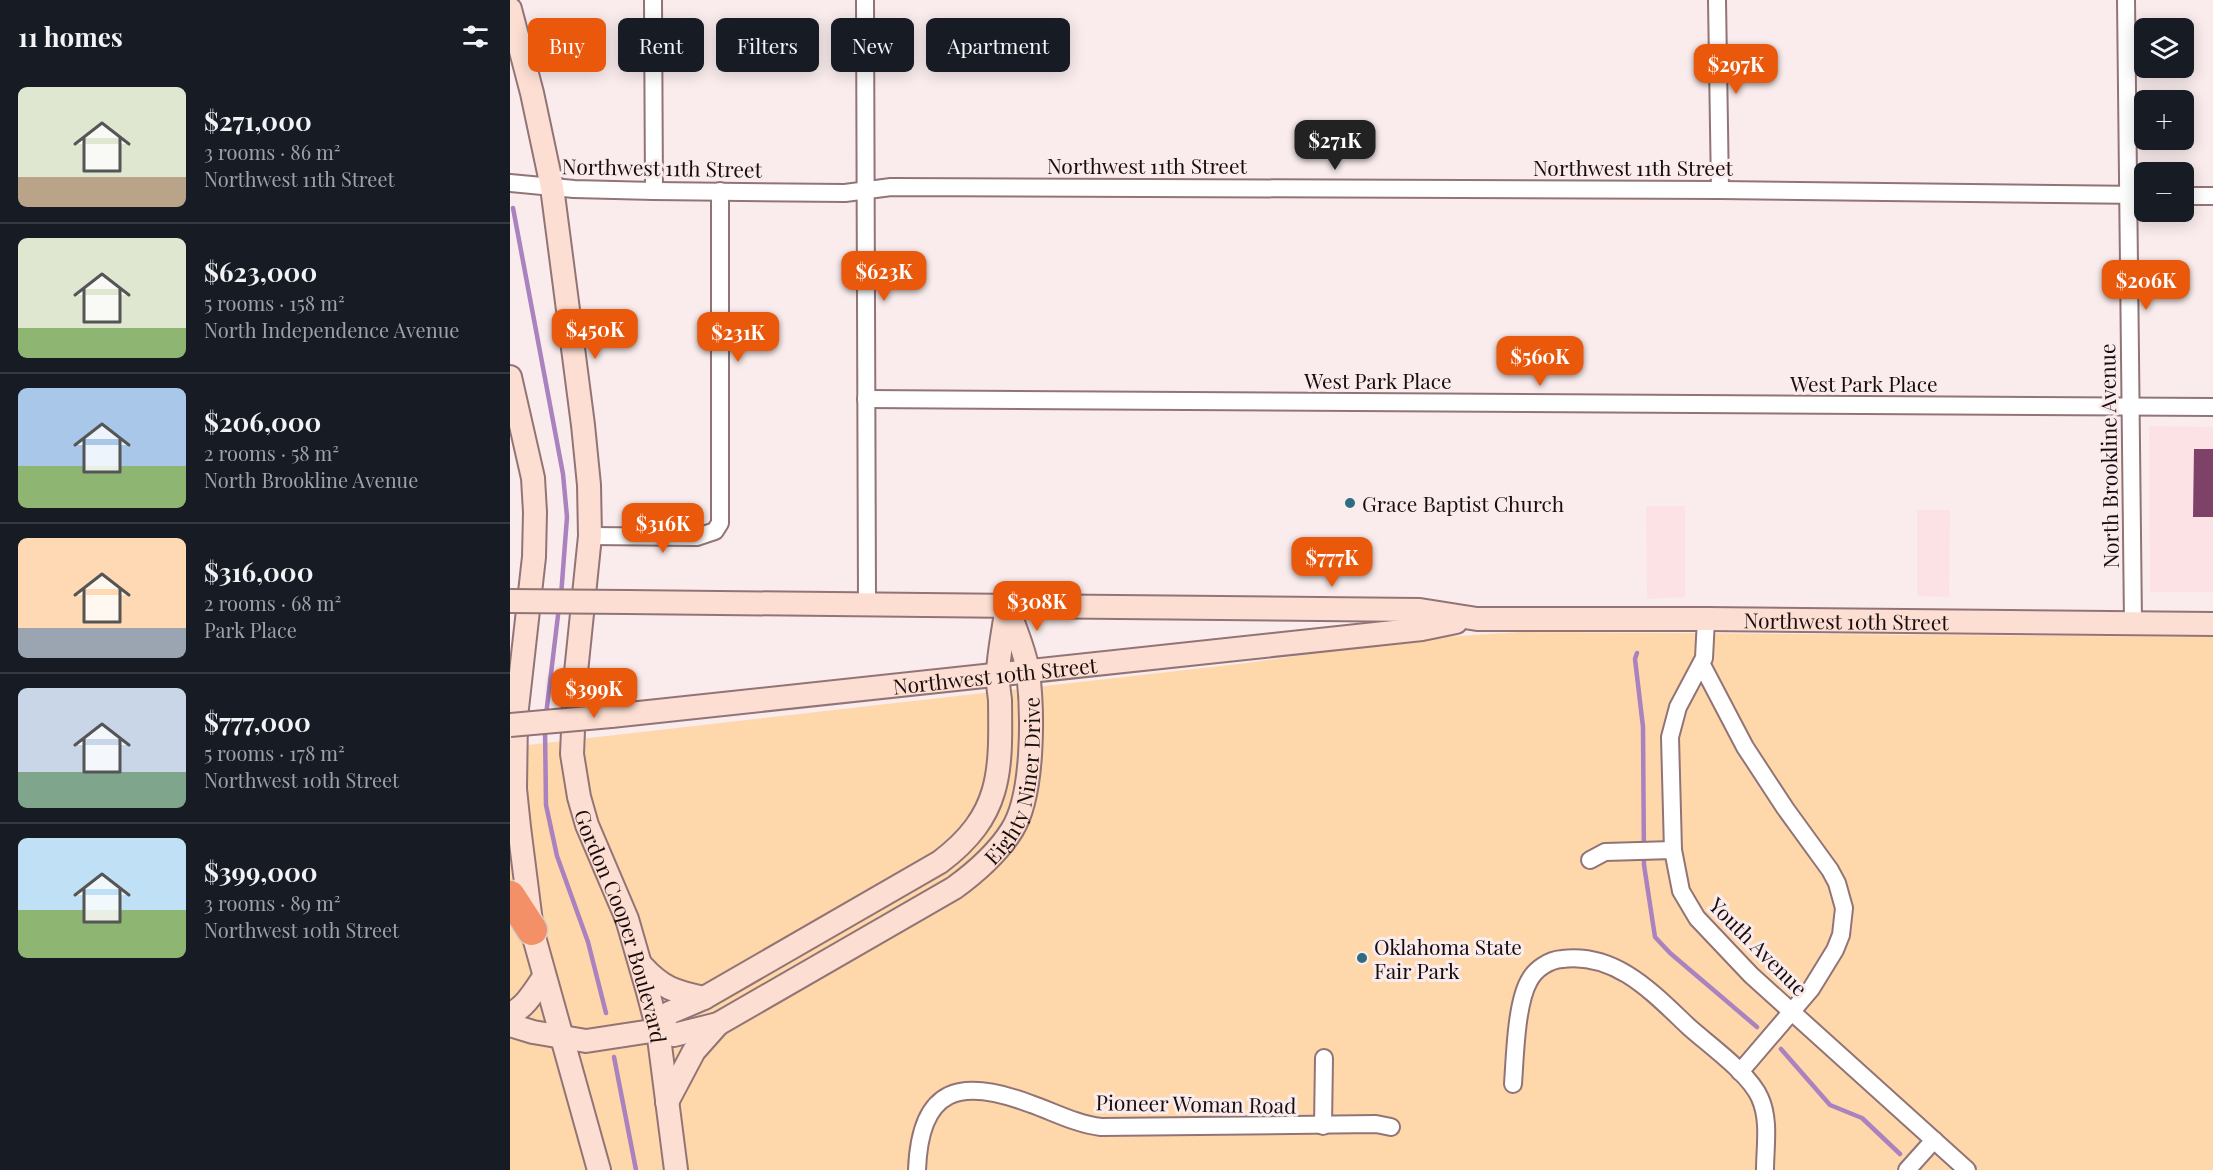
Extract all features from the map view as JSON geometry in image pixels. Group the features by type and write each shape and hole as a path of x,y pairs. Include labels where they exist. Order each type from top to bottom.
{"highway":[{"path":"510,897 532,930"}],"main road":[{"name":"Gordon Cooper Boulevard","path":"510,9 532,93 552,187 584,424 590,536 575,682 572,754 579,797 587,825 627,919 642,966 658,1030 676,1170"},
{"path":"510,377 533,478 535,512 534,557 516,717 515,789 532,930 599,1170"},
{"name":"Northwest 10th Street","path":"510,601 1420,610 1477,618 1706,618 2213,624"},
{"name":"Eighty Niner Drive","path":"510,1025 533,1032 586,1041 658,1030 674,1035 718,1024 954,888 976,872 1013,829 1027,789 1030,730 1028,670 1007,606"},
{"name":"Eighty Niner Drive","path":"658,1030 669,1013 704,998 940,862 960,847 978,827 991,802 997,777 1000,724 998,673 1007,606"},
{"name":"Northwest 10th Street","path":"510,725 1422,629 1477,618"},
{"path":"642,966 652,977 668,988 704,998"},
{"path":"510,1014 516,1012 531,997 544,977"},
{"path":"667,1102 694,1051 718,1024"}],"street":[{"path":"653,0 654,191"},
{"path":"865,0 867,603"},
{"path":"1717,0 1720,190"},
{"name":"North Brookline Avenue","path":"2126,0 2133,623"},
{"name":"Northwest 11th Street","path":"517,184 654,191 845,193 891,187 1720,190 2134,195"},
{"path":"590,536 697,537 715,531 718,527 722,508 720,191"},
{"path":"2194,196 2213,196"},
{"name":"West Park Place","path":"866,399 2213,407"},
{"name":"Youth Avenue","path":"1706,618 1706,650 1702,666 1678,707 1670,737 1665,850 1681,891 1697,918 1737,961 1967,1170"},
{"path":"1702,666 1745,747 1830,870 1841,895 1844,921 1835,950 1811,989 1740,1072"},
{"path":"1590,860 1605,852 1665,850"},
{"path":"1514,1084 1519,1015 1529,981 1546,963 1557,959 1577,957 1605,963 1631,976 1740,1072 1760,1095 1766,1122 1765,1170"},
{"path":"1323,1126 1324,1058"},
{"name":"Pioneer Woman Road","path":"917,1170 919,1138 931,1109 948,1096 966,1092 978,1091 1003,1095 1030,1103 1073,1121 1101,1127 1376,1124 1391,1127"},
{"path":"1907,1170 1934,1140"}],"shaded area":[{"path":"2149,426 2213,427 2213,592 2150,592"},
{"path":"1646,506 1685,506 1685,597 1647,599"},
{"path":"1917,510 1950,510 1949,597 1917,596"},
{"name":"Oklahoma State Fair Park","path":"1521,632 2213,637 2213,1170 510,1170 510,747 1247,663 1411,639"}],"building":[{"path":"2194,449 2213,449 2213,517 2193,517"}],"waterway":[{"path":"513,208 563,474 567,517 561,596"},
{"path":"546,715 559,607"},
{"path":"1637,653 1635,659 1643,727 1644,865 1655,937 1670,953 1757,1027"},
{"path":"545,729 546,805 557,856 588,942 606,1013"},
{"path":"1781,1049 1830,1105 1862,1118 1900,1154"},
{"path":"614,1057 636,1170"}],"place":[{"name":"Grace Baptist Church","path":"1350,503"},
{"name":"Oklahoma State Fair Park","path":"1362,958"}]}
